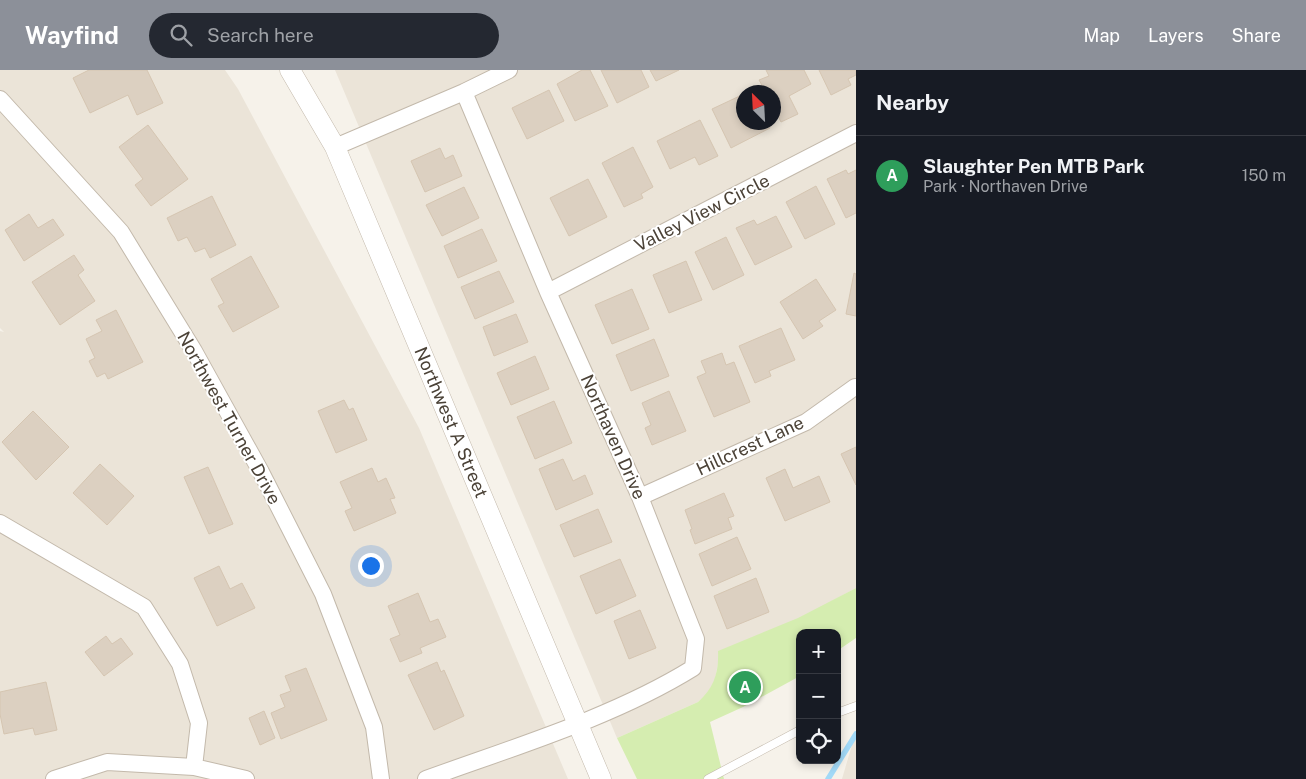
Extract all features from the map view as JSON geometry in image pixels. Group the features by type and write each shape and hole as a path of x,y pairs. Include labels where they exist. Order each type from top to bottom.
{"street":[{"name":"Northwest A Street","path":"290,70 335,147 601,779"},
{"path":"335,147 464,92 509,70"},
{"name":"Northaven Drive","path":"464,92 548,292 640,497 696,639 693,668 671,682 577,723"},
{"name":"Northwest Turner Drive","path":"0,99 121,232 194,351 261,472 324,594 374,727 381,779"},
{"name":"Valley View Circle","path":"548,292 856,133"},
{"name":"Hillcrest Lane","path":"640,497 806,422 855,387"},
{"path":"0,523 144,607 180,664 199,723 194,767"},
{"path":"426,779 577,723"},
{"path":"54,779 107,762 194,767 246,779"}],"lane":[{"path":"841,712 856,706"},
{"path":"708,779 796,732"}],"shaded area":[{"path":"0,70 225,70 238,89 419,428 568,779 0,779 0,331 4,332 0,328"},
{"path":"335,70 856,70 856,588 718,663 715,680 707,694 698,702 617,738"},
{"path":"856,731 856,779 842,779"}],"green space":[{"path":"856,588 856,638 841,648 841,629 796,629 796,678 743,707 710,722 724,779 637,779 617,738 698,702 712,685 718,666 718,651 798,618"}],"building":[{"path":"89,70 147,70 163,103 137,115 128,95 90,113 73,78"},
{"path":"582,70 590,70 608,106 575,121 557,84"},
{"path":"601,70 641,70 649,87 617,103"},
{"path":"650,70 679,70 656,81"},
{"path":"766,70 804,70 811,84 789,96 798,114 781,122 781,85 762,85 759,80 769,76"},
{"path":"819,70 856,70 856,75 848,79 851,85 831,95"},
{"path":"549,90 564,121 527,139 512,108"},
{"path":"736,98 736,130 766,130 731,148 712,109"},
{"path":"700,120 718,156 699,165 695,157 670,169 657,141"},
{"path":"148,125 188,179 151,206 135,185 143,179 119,147"},
{"path":"633,147 653,187 641,194 643,198 624,207 602,163"},
{"path":"440,148 445,159 453,155 462,176 425,192 411,161"},
{"path":"846,170 848,174 856,170 856,213 846,218 827,179"},
{"path":"588,179 607,217 569,236 550,198"},
{"path":"816,186 835,224 805,239 786,202"},
{"path":"464,187 479,218 442,236 426,205"},
{"path":"212,196 236,245 210,258 205,248 195,252 187,237 178,241 167,218"},
{"path":"29,214 38,228 53,219 64,235 24,261 5,230"},
{"path":"776,216 792,247 755,265 736,228 754,220 757,225"},
{"path":"482,229 497,261 458,278 444,246"},
{"path":"726,237 744,275 713,290 695,252"},
{"path":"74,255 84,270 78,275 95,301 60,325 32,282"},
{"path":"251,256 279,307 233,332 218,306 224,303 211,279"},
{"path":"686,261 702,300 669,313 653,275"},
{"path":"499,271 514,302 475,319 461,287"},
{"path":"854,273 856,274 856,316 846,314"},
{"path":"816,279 836,310 819,321 823,326 803,339 780,302"},
{"path":"632,289 649,329 612,344 595,305"},
{"path":"116,310 143,362 108,379 105,373 97,377 89,361 95,358 86,339 102,331 96,320"},
{"path":"516,314 528,342 494,356 483,327"},
{"path":"781,328 795,360 769,371 771,376 755,383 739,346"},
{"path":"654,339 669,376 631,391 616,355"},
{"path":"722,353 726,365 734,362 750,402 714,417 697,377 706,373 701,361"},
{"path":"535,356 549,389 511,405 497,373"},
{"path":"669,391 686,431 652,445 645,428 651,425 642,403"},
{"path":"344,400 349,410 353,408 367,440 336,453 318,411"},
{"path":"554,401 572,443 535,459 517,417"},
{"path":"33,411 69,447 36,480 2,442"},
{"path":"856,447 856,485 841,454"},
{"path":"563,459 573,481 585,475 593,494 556,510 539,469"},
{"path":"100,464 134,496 107,525 73,493"},
{"path":"208,467 233,524 209,534 184,477"},
{"path":"372,468 378,482 386,478 395,498 390,499 396,513 354,531 345,511 352,508 340,482"},
{"path":"785,469 793,488 819,476 830,502 785,521 766,478"},
{"path":"724,493 734,516 728,518 732,529 695,544 685,510"},
{"path":"598,509 612,542 574,557 560,525"},
{"path":"737,537 751,569 712,586 699,554"},
{"path":"620,559 636,596 596,614 580,576"},
{"path":"219,566 230,589 242,583 255,608 217,626 194,578"},
{"path":"756,578 769,612 727,629 714,596"},
{"path":"418,593 430,622 438,619 446,637 420,648 422,653 400,662 390,639 400,635 388,606"},
{"path":"640,610 656,648 629,659 614,621"},
{"path":"106,636 112,644 121,638 133,654 104,676 85,652"},
{"path":"437,662 441,672 444,670 464,716 434,730 408,675"},
{"path":"306,668 327,720 281,739 271,713 285,707 280,695 291,691 285,676"},
{"path":"46,682 57,730 35,735 33,728 4,734 0,714 0,692"},
{"path":"264,711 275,738 260,745 249,718"}],"waterway":[{"path":"828,779 856,734"}],"place":[{"name":"Slaughter Pen MTB Park","path":"745,687"}]}
